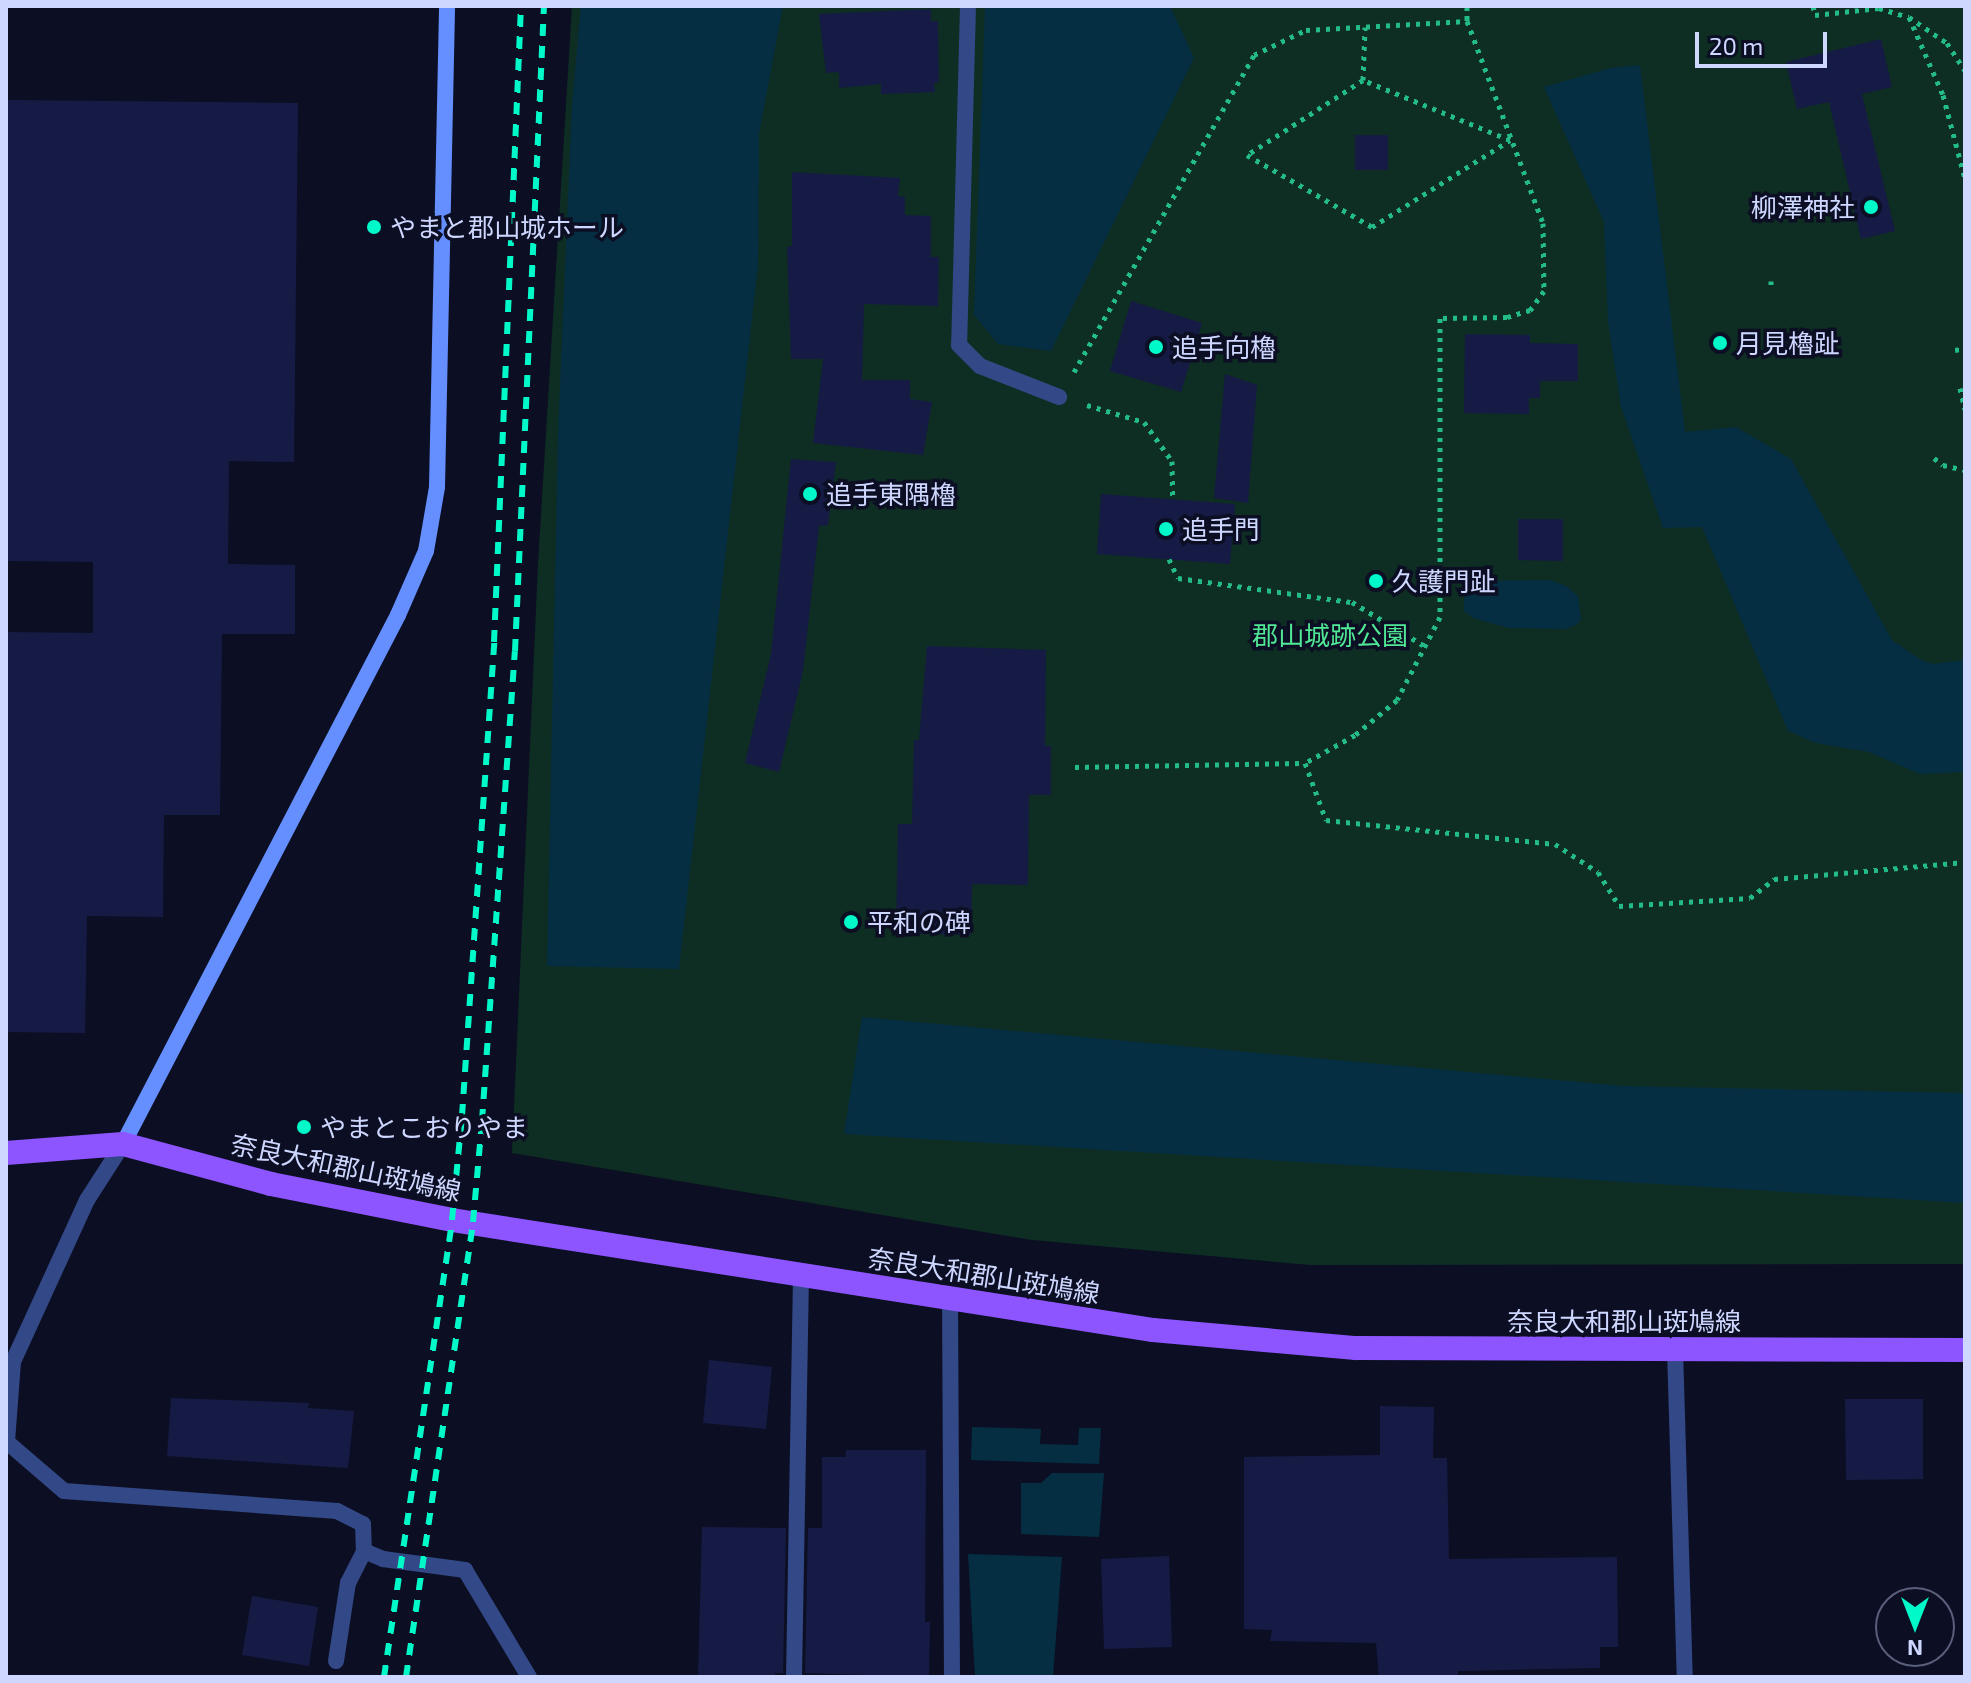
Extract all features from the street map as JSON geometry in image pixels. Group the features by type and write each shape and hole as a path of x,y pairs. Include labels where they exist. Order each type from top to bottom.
{"main road":[{"name":"奈良大和郡山斑鳩線","path":"6,1153 123,1144 271,1184 424,1214 1153,1330 1298,1345 1356,1348 1965,1350"}],"street":[{"path":"336,1661 348,1583 364,1551 363,1524 337,1511 64,1491 7,1442 13,1362 87,1200 123,1144 398,615 426,551 437,487 447,6"},
{"path":"968,6 959,345 980,366 1059,397"},
{"path":"794,1677 801,1274"},
{"path":"950,1298 952,1677"},
{"path":"1675,1349 1685,1677"},
{"path":"364,1551 383,1559 465,1570 529,1677"}],"path":[{"path":"1075,767 1305,763 1355,735 1397,700 1440,617 1440,318 1507,317 1530,310 1544,291 1543,223 1467,21 1469,6"},
{"path":"1813,6 1815,15 1879,8 1909,17 1947,43 1965,71"},
{"path":"1909,17 1943,95 1965,179"},
{"path":"1173,500 1172,461 1144,422 1059,397 1254,55 1306,30 1467,21"},
{"path":"1363,80 1365,27"},
{"path":"1363,80 1510,140"},
{"path":"1363,80 1247,155 1372,227 1510,140"},
{"path":"1955,350 1965,348"},
{"path":"1960,388 1965,409"},
{"path":"1934,458 1943,465 1965,470"},
{"path":"1169,559 1178,578 1352,602 1423,645"},
{"path":"1305,763 1326,820 1555,844 1598,872 1619,906 1750,898 1774,879 1965,862"}],"green space":[{"name":"郡山城跡公園","path":"572,6 1965,6 1965,1264 1310,1265 1032,1240 512,1153 538,564"}],"water":[{"path":"581,6 783,6 759,134 758,265 679,969 547,966 558,432 572,104"},
{"path":"985,6 1170,6 1194,58 1051,351 998,344 974,315"},
{"path":"1640,65 1685,432 1736,427 1791,459 1892,640 1921,660 1933,664 1965,660 1965,772 1920,774 1869,752 1816,743 1788,731 1702,527 1663,528 1621,407 1608,322 1604,222 1544,87 1611,68"},
{"path":"1550,580 1566,586 1578,596 1581,620 1576,625 1566,629 1509,628 1473,618 1464,611 1464,598 1470,588 1480,581"},
{"path":"862,1017 1623,1086 1965,1093 1965,1203 844,1134"},
{"path":"972,1427 1041,1429 1040,1444 1078,1445 1079,1428 1101,1428 1099,1464 971,1460"},
{"path":"1052,1473 1104,1473 1099,1537 1021,1534 1021,1483 1041,1483"},
{"path":"968,1554 1062,1557 1053,1677 975,1677"}],"building":[{"path":"931,9 931,21 938,21 939,82 934,83 935,92 881,94 881,84 839,88 839,72 826,73 819,14"},
{"path":"1881,39 1892,87 1862,94 1895,231 1861,239 1829,102 1797,109 1786,62"},
{"path":"8,100 298,103 294,462 229,461 228,564 295,565 295,634 222,634 220,815 164,815 163,917 87,916 85,1033 6,1032 6,632 93,633 93,562 6,561"},
{"path":"1355,135 1388,135 1388,170 1355,170"},
{"path":"792,172 900,178 898,196 905,197 905,215 931,216 931,257 939,257 938,306 864,304 862,380 910,380 910,399 932,402 923,455 813,443 823,359 791,359 787,247 792,246"},
{"name":"追手向櫓","path":"1131,301 1202,323 1181,392 1110,371"},
{"path":"1465,334 1530,335 1530,343 1578,344 1578,381 1540,381 1540,398 1529,398 1529,414 1464,413"},
{"path":"1225,374 1257,385 1248,503 1214,498"},
{"path":"791,459 836,462 828,525 819,526 803,671 779,772 745,763 771,654"},
{"name":"追手門","path":"1101,494 1235,504 1230,564 1097,554"},
{"path":"1518,519 1563,519 1563,561 1518,560"},
{"path":"927,646 1046,650 1045,746 1051,746 1051,795 1029,795 1028,885 972,884 971,935 896,933 898,824 912,824 914,740 919,740"},
{"path":"709,1360 772,1367 766,1429 703,1423"},
{"path":"171,1398 309,1403 308,1408 354,1411 348,1468 167,1456"},
{"path":"1845,1399 1923,1399 1923,1479 1846,1480"},
{"path":"1380,1406 1434,1407 1433,1458 1447,1458 1449,1559 1617,1557 1618,1647 1600,1647 1600,1668 1458,1671 1458,1677 1379,1677 1376,1643 1270,1641 1272,1630 1244,1629 1244,1457 1380,1455"},
{"path":"846,1450 926,1450 925,1622 930,1622 929,1677 805,1673 808,1528 822,1528 822,1457 846,1457"},
{"path":"702,1527 786,1528 783,1673 775,1673 775,1677 698,1677"},
{"path":"1169,1556 1172,1647 1104,1649 1101,1559"},
{"path":"252,1596 318,1607 309,1666 242,1655"}],"railway":[{"path":"384,1677 452,1220 462,1116 494,642 521,6"},
{"path":"406,1677 473,1222 482,1121 515,651 544,6"}],"place":[{"name":"柳澤神社","path":"1871,207"},
{"name":"やまと郡山城ホール","path":"374,227"},
{"name":"月見櫓趾","path":"1720,343"},
{"name":"追手向櫓","path":"1156,347"},
{"name":"追手東隅櫓","path":"810,494"},
{"name":"追手門","path":"1166,529"},
{"name":"久護門趾","path":"1376,581"},
{"name":"平和の碑","path":"851,922"},
{"name":"やまとこおりやま","path":"304,1127"}]}
